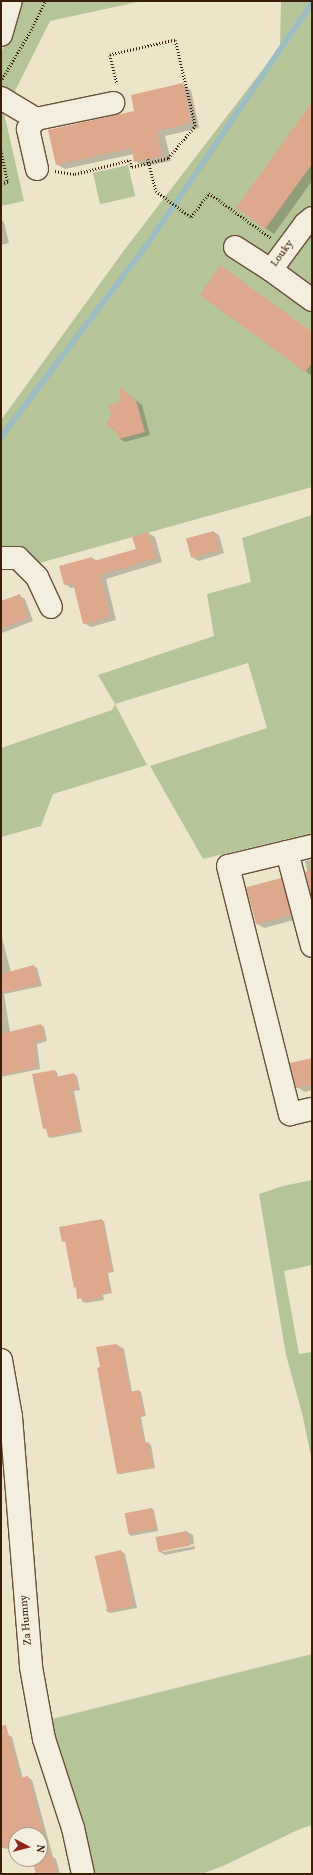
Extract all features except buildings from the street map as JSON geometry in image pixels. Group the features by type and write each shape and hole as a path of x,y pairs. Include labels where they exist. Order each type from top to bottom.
{"street":[{"path":"1,35 11,1"},
{"path":"44,170 28,129 36,119 116,96"},
{"path":"1,98 36,119"},
{"name":"Louky","path":"312,218 305,224 271,270 312,300"},
{"path":"235,246 271,270"},
{"path":"1,558 18,558 23,562 37,576 51,607"},
{"path":"312,846 228,866 290,1114 312,1109"},
{"path":"287,852 312,946"},
{"name":"Za Humny","path":"1,1360 11,1417 31,1667 44,1739 73,1828 83,1874"}],"path":[{"path":"1,80 31,30 45,1"},
{"path":"44,170 75,174 130,160 132,167 168,158 195,126 175,40 110,55 116,96"},
{"path":"1,150 8,182 1,184"},
{"path":"148,159 156,191 191,217 209,193 272,238"}],"green space":[{"path":"19,1 142,1 50,21 4,113 24,201 1,206 1,52 11,35"},
{"path":"281,1 312,1 312,487 36,564 1,550 1,420 125,249 280,47"},
{"path":"128,165 135,196 100,204 93,173"},
{"path":"312,515 312,833 203,859 150,766 267,728 248,663 115,704 98,675 214,636 207,594 251,582 242,538"},
{"path":"115,704 147,765 53,794 41,826 1,837 1,748 112,710"},
{"path":"312,1180 312,1265 284,1271 299,1354 312,1352 312,1461 302,1413 286,1355 259,1194 283,1186"},
{"path":"312,1654 312,1825 300,1829 223,1866 202,1874 93,1874 48,1720"}],"waterway":[{"path":"1,437 147,245 312,3"}]}
